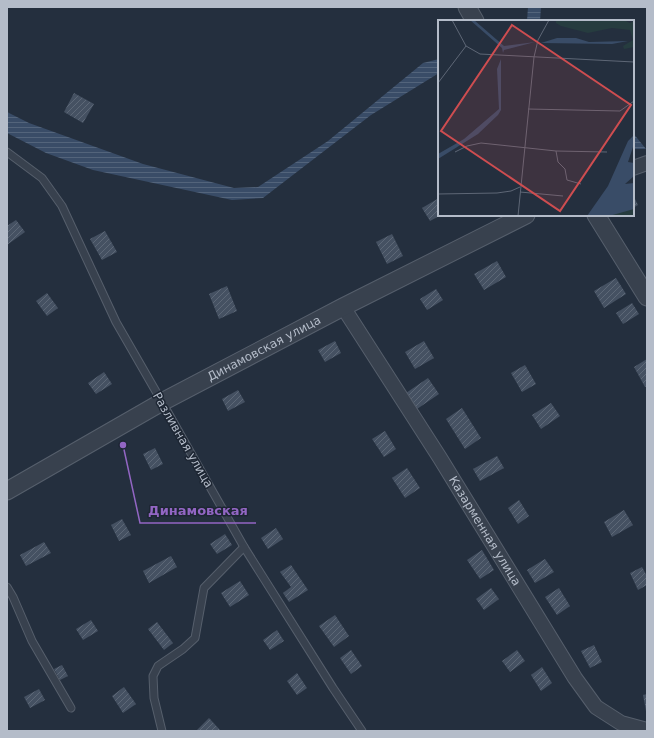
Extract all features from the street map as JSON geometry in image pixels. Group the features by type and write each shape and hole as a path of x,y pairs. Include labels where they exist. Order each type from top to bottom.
{"street":[{"path":"467,7 474,20"},
{"path":"634,168 647,163"},
{"name":"Динамовская улица","path":"7,491 162,402 343,307 524,216"},
{"path":"597,216 647,297"},
{"name":"Казарменная улица","path":"343,307 440,458 575,678 596,707 621,723 647,730"}],"lane":[{"name":"Разливная улица","path":"7,152 42,178 62,206 116,322 244,547 362,731"},
{"path":"162,731 154,698 153,676 158,666 183,649 195,638 204,588 244,547"},
{"path":"7,587 13,597 32,641 71,708"}],"water":[{"path":"528,7 541,7 540,20 527,20"},
{"path":"438,59 438,74 371,115 263,198 232,200 93,170 46,153 7,133 7,112 29,123 143,164 234,188 258,187 328,141 423,63"},
{"path":"634,134 646,149 634,149"}],"building":[{"path":"74,93 94,104 83,123 64,112"},
{"path":"634,197 638,205 634,207"},
{"path":"438,199 439,216 430,221 422,208"},
{"path":"16,220 25,232 7,245 7,226"},
{"path":"105,231 117,252 102,260 90,239"},
{"path":"392,234 403,256 387,264 376,242"},
{"path":"497,261 506,277 484,290 474,274"},
{"path":"616,278 626,294 604,308 594,291"},
{"path":"227,286 237,311 219,319 209,294"},
{"path":"436,289 443,300 427,310 420,299"},
{"path":"47,293 58,308 47,316 36,301"},
{"path":"632,303 639,314 623,324 616,313"},
{"path":"335,341 341,353 325,362 318,350"},
{"path":"424,341 434,358 415,369 405,352"},
{"path":"647,359 647,386 645,387 634,367"},
{"path":"525,365 536,384 522,392 511,373"},
{"path":"104,372 112,384 96,394 88,383"},
{"path":"428,378 439,394 417,409 406,393"},
{"path":"238,390 245,402 228,411 222,399"},
{"path":"551,403 560,416 541,429 532,415"},
{"path":"462,408 481,438 465,449 446,419"},
{"path":"385,431 396,449 384,457 372,439"},
{"path":"155,448 163,464 151,470 143,454"},
{"path":"497,456 504,468 480,481 473,469"},
{"path":"407,468 420,488 405,498 392,478"},
{"path":"519,500 529,516 518,524 508,508"},
{"path":"624,510 633,525 612,537 604,522"},
{"path":"122,519 131,535 119,541 111,525"},
{"path":"276,528 283,539 268,549 261,538"},
{"path":"225,534 232,545 217,554 210,544"},
{"path":"44,542 51,553 26,566 20,555"},
{"path":"482,550 494,570 480,579 467,560"},
{"path":"171,556 177,567 149,583 143,571"},
{"path":"545,559 554,572 535,583 527,570"},
{"path":"291,565 308,590 289,602 283,593 291,587 280,572"},
{"path":"642,567 647,576 647,585 638,590 630,573"},
{"path":"240,581 249,595 230,607 221,593"},
{"path":"491,588 499,599 484,610 476,599"},
{"path":"559,588 570,606 557,615 545,597"},
{"path":"335,615 349,636 334,647 319,626"},
{"path":"91,620 98,631 83,640 76,629"},
{"path":"157,622 173,643 164,650 148,629"},
{"path":"277,630 284,641 270,650 263,640"},
{"path":"594,645 602,662 590,668 581,651"},
{"path":"351,650 362,666 351,674 340,658"},
{"path":"517,650 525,661 510,672 502,661"},
{"path":"62,665 68,676 60,680 54,669"},
{"path":"542,667 552,683 541,691 531,675"},
{"path":"297,673 307,688 297,695 287,681"},
{"path":"124,687 136,704 123,713 112,696"},
{"path":"39,689 45,700 30,708 24,697"},
{"path":"647,694 647,711 646,711 643,695"},
{"path":"209,718 221,731 197,730"}],"place":[{"name":"Динамовская","path":"123,445"}]}
